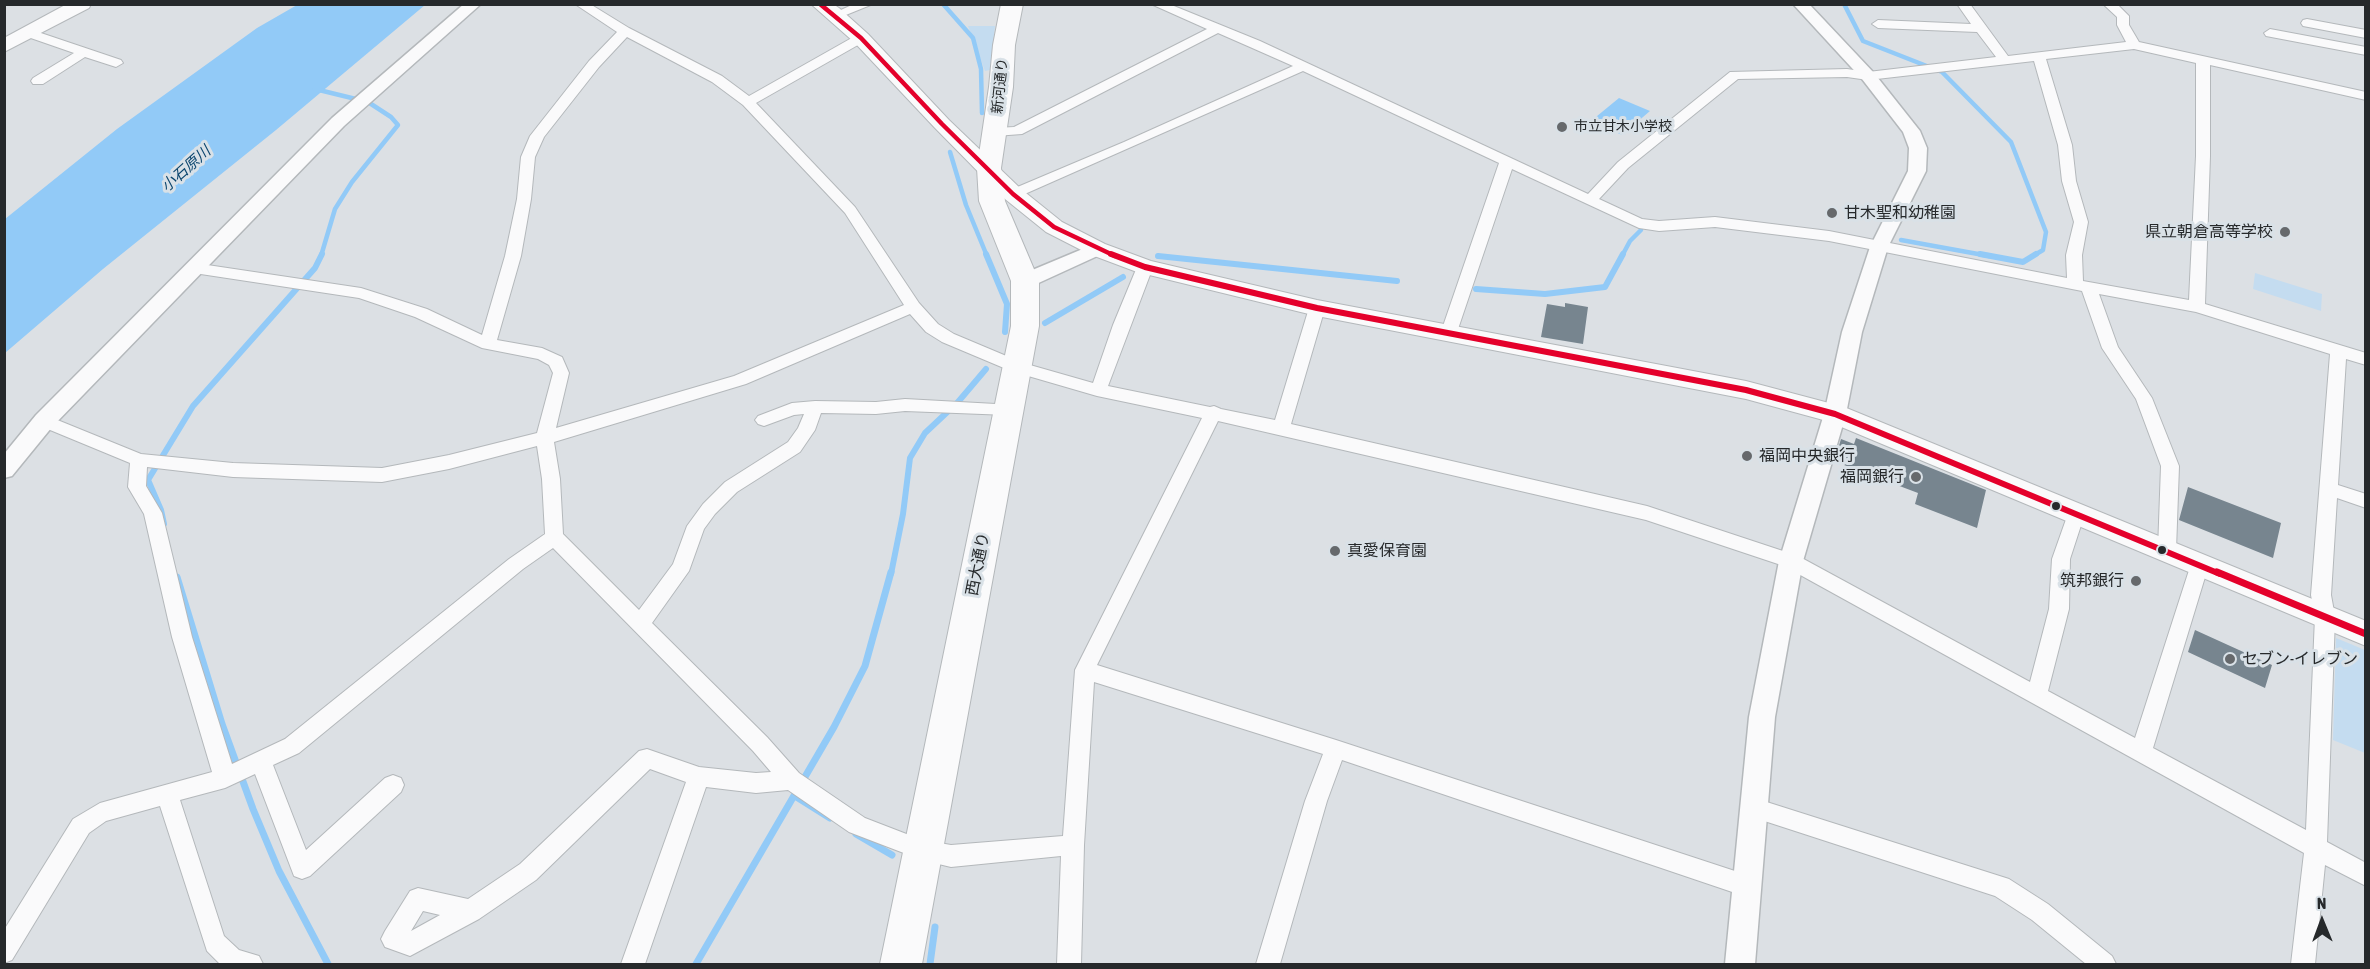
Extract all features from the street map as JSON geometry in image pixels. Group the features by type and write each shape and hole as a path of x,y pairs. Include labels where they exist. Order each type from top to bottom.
{"highway":[{"name":"新河通り","path":"989,168 1004,45 1012,4"},
{"name":"西大通り","path":"902,964 922,850 1025,326 1025,281 992,201 989,168"}],"main road":[{"path":"4,46 82,4"},
{"path":"828,10 861,38 942,124 1013,194 1054,227 1097,249 1145,267 1317,308 1746,390 1835,414 2366,634"}],"street":[{"path":"4,470 44,421 338,122 474,4"},
{"path":"581,4 625,31 707,74 748,102 850,210 913,307 932,328 948,338 1017,367 1097,390 1214,412 1402,458 1647,513 1791,561 2366,875"},
{"path":"828,10 867,4"},
{"path":"1157,4 1217,28 1639,223 1659,226 1714,222 1829,236 2197,307 2366,359"},
{"path":"1740,964 1762,717 1791,561 1835,414 1852,332 1879,247 1917,171 1918,148 1911,131 1868,76 1800,4"},
{"path":"1963,4 2004,60"},
{"path":"2109,4 2125,10 2123,25 2134,45"},
{"path":"2307,23 2366,34"},
{"path":"1878,24 1980,28"},
{"path":"995,132 1017,131 1217,28"},
{"path":"488,344 513,256 524,199 528,157 537,136 594,64 625,31"},
{"path":"29,33 116,63"},
{"path":"2270,33 2366,51"},
{"path":"748,102 861,38"},
{"path":"1590,200 1623,165 1735,75 1847,73 1868,76 2134,45 2366,96"},
{"path":"38,81 84,52"},
{"path":"2039,56 2065,145 2069,181 2081,222 2074,255 2082,285 2110,348 2144,398 2170,466 2167,550"},
{"path":"2197,307 2204,62"},
{"path":"1013,194 1129,145 1302,67"},
{"path":"1449,332 1507,162"},
{"path":"1025,281 1097,249"},
{"path":"1097,390 1104,379 1121,325 1145,267"},
{"path":"194,268 361,293 422,313 488,344 542,354 556,361 561,373 546,438 554,537 797,784 857,825 922,850 951,856 1073,845"},
{"path":"44,421 139,460 233,470 382,475 449,462 546,438 740,380 913,307"},
{"path":"1281,428 1317,308"},
{"path":"2303,964 2316,847 2325,617 2321,595 2338,351"},
{"path":"764,420 792,409 815,407 876,408 905,405 1008,409"},
{"path":"640,624 677,573 696,526 709,509 731,487 794,447 806,430 815,407"},
{"path":"1069,964 1073,845 1085,670 1214,412"},
{"path":"139,460 137,487 153,513 182,637 225,778"},
{"path":"2330,489 2366,501"},
{"path":"2037,696 2059,609 2061,559 2076,513"},
{"path":"4,952 81,826 100,813 225,778 261,762 301,739 516,564 554,537"},
{"path":"2141,752 2200,564"},
{"path":"1085,670 1336,749 1747,886"},
{"path":"1268,964 1316,801 1336,749"},
{"path":"471,911 528,872 647,758 699,777 756,783 797,784"},
{"path":"261,762 302,868 393,785"},
{"path":"633,964 699,777"},
{"path":"167,794 215,943 233,961 251,964"},
{"path":"1754,808 2001,887 2040,912 2104,964"}],"shaded area":[{"path":"968,26 995,26 990,70 985,71"},
{"path":"2255,273 2322,294 2321,311 2253,289"},
{"path":"2336,638 2365,650 2365,753 2333,740"}],"water":[{"name":"小石原川","path":"297,5 425,5 276,130 103,269 5,353 5,219 117,129 257,28"},
{"path":"1619,98 1650,111 1622,135 1591,121"}],"building":[{"path":"1565,303 1588,307 1583,344 1541,337 1547,304 1565,307"},
{"name":"福岡銀行","path":"1856,438 1986,490 1977,528 1915,504 1918,493 1844,465 1846,460 1836,456 1841,439 1854,444"},
{"path":"2188,487 2281,523 2273,558 2179,520"},
{"name":"セブン-イレブン","path":"2195,630 2272,665 2265,688 2188,652"}],"waterway":[{"path":"943,4 973,38 981,69 982,113"},
{"path":"1844,4 1863,41 1942,72 2011,142 2046,232 2043,250 2033,256"},
{"path":"315,89 368,102 391,117 398,125 352,182 335,209 321,256"},
{"path":"950,152 966,205 987,256"},
{"path":"1622,256 1630,241 1641,230"},
{"path":"1901,240 1989,256"},
{"path":"986,254 1007,304 1005,332"},
{"path":"1476,289 1545,294 1605,287 1623,254"},
{"path":"1980,254 2023,262 2036,254"},
{"path":"164,524 161,510 148,480 193,406 315,268 321,256"},
{"path":"1158,256 1397,281"},
{"path":"1045,323 1123,277"},
{"path":"891,574 903,514 910,458 925,433 958,402 986,369"},
{"path":"696,964 834,727 865,666 891,572"},
{"path":"177,577 222,724 253,809 279,871 328,964"},
{"path":"795,796 830,818"},
{"path":"856,834 892,855"},
{"path":"930,964 935,927"}],"transit line":[{"path":"820,4 861,38 942,124 1013,194 1054,227 1097,249 1145,267 1317,308 1746,390 1835,414 2366,634"}],"place":[{"name":"市立甘木小学校","path":"1562,127"},
{"name":"甘木聖和幼稚園","path":"1832,213"},
{"name":"県立朝倉高等学校","path":"2285,232"},
{"name":"福岡中央銀行","path":"1747,456"},
{"name":"福岡銀行","path":"1916,477"},
{"name":"真愛保育園","path":"1335,551"},
{"name":"筑邦銀行","path":"2136,581"},
{"name":"セブン-イレブン","path":"2230,659"}]}
